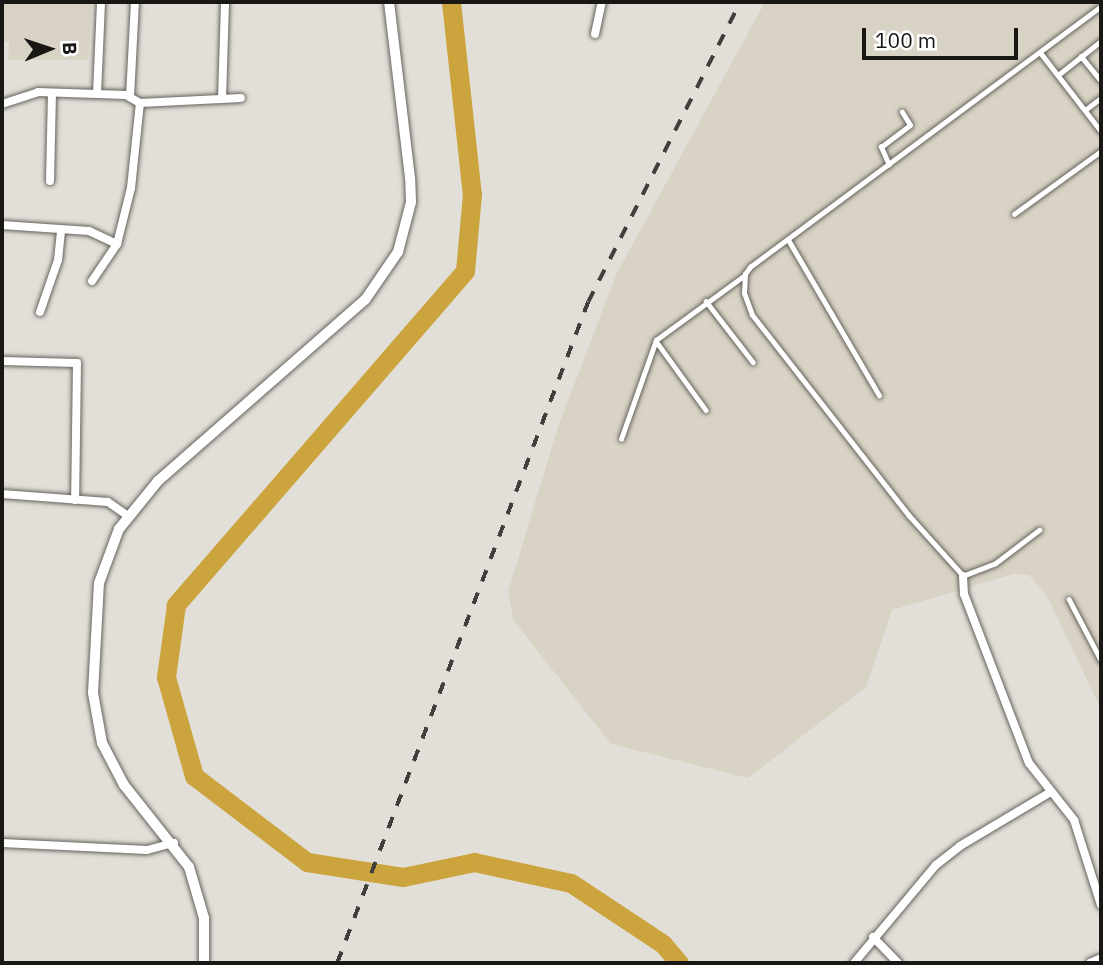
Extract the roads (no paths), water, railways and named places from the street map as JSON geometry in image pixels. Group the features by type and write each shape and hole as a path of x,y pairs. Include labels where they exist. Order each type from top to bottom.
{"street":[{"path":"96,94 101,2"},
{"path":"130,97 135,2"},
{"path":"222,99 225,2"},
{"path":"204,963 199,893 174,843 124,785 102,743 95,719 99,583 107,554 128,516 158,481 365,300 398,252 411,202 389,2"},
{"path":"595,34 602,2"},
{"path":"2,104 38,92 130,97 140,103 241,98"},
{"path":"50,181 52,93"},
{"path":"92,281 117,244 131,188 140,103"},
{"path":"2,225 89,231 117,244"},
{"path":"40,312 58,260 61,230"},
{"path":"2,361 78,363 75,499"},
{"path":"2,494 108,502 128,516"},
{"path":"963,576 964,594 1029,763 1049,793 1074,820 1099,891 1101,905"},
{"path":"854,963 873,937 944,859 1049,793"},
{"path":"2,843 147,850 174,843"},
{"path":"873,937 898,963"},
{"path":"1090,963 1101,958"}],"lane":[{"path":"621,439 656,340 1101,6"},
{"path":"1058,75 1101,41"},
{"path":"1040,52 1101,131"},
{"path":"1081,56 1101,81"},
{"path":"1085,110 1101,98"},
{"path":"889,164 881,147 910,125 902,112"},
{"path":"1014,214 1101,151"},
{"path":"788,239 829,316 879,396"},
{"path":"745,275 744,293 752,315 909,516 963,576 995,564 1040,530"},
{"path":"706,301 753,362"},
{"path":"656,340 706,410"},
{"path":"1069,599 1101,660"}],"waterway":[{"path":"451,2 472,194 465,271 176,605 166,677 194,776 307,862 403,877 474,862 571,883 663,944 679,963"}],"railway":[{"path":"337,963 588,302 740,2"}]}
